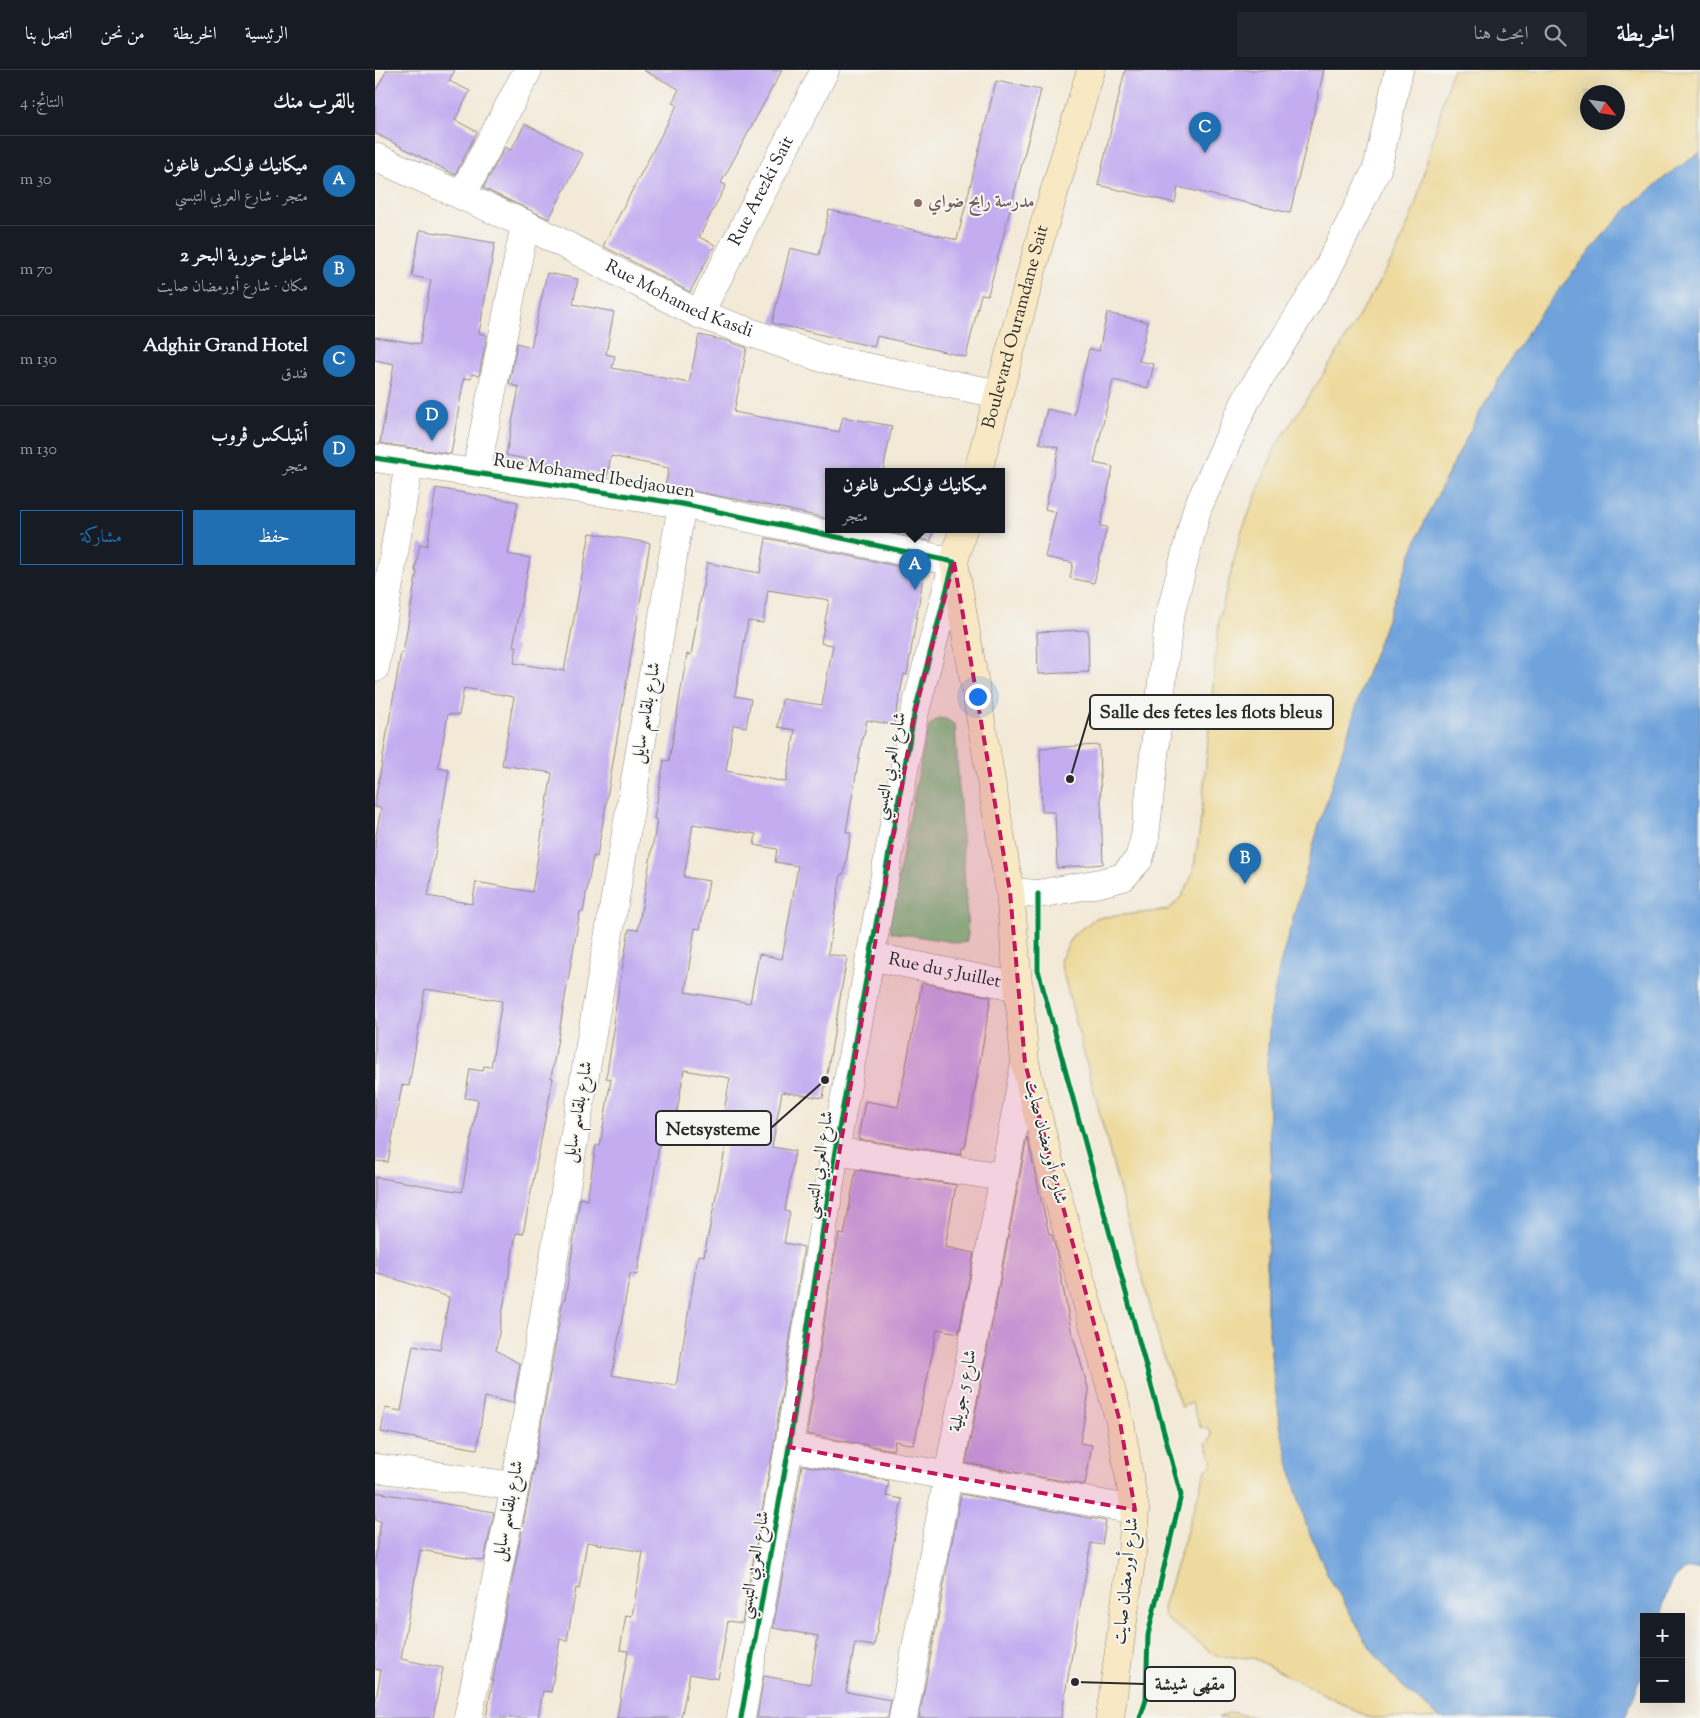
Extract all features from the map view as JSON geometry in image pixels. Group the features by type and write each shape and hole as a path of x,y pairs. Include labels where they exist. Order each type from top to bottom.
{"main road":[{"name":"Boulevard Ouramdane Sait","path":"980,468 1043,230 1091,70"},
{"path":"954,562 962,533"},
{"name":"شارع أورمضان صايت","path":"954,562 1010,892 1025,1063 1057,1194 1120,1422 1135,1510 1110,1718"}],"street":[{"path":"462,195 528,70"},
{"name":"Rue Arezki Sait","path":"699,314 825,70"},
{"path":"1010,892 1038,894 1100,883 1123,877 1139,859 1145,838 1169,618 1197,509 1247,398 1324,276 1377,169 1399,70"},
{"name":"Rue Mohamed Kasdi","path":"375,156 525,224 699,314 822,358 999,394"},
{"path":"476,472 525,224"},
{"name":"Rue Mohamed Ibedjaouen","path":"375,458 682,504 954,562"},
{"path":"375,668 409,463"},
{"name":"شارع بلقاسم سايل","path":"468,1718 515,1486 682,504"},
{"name":"شارع العربي التبسي","path":"741,1718 789,1447 835,1151 914,715 954,562"},
{"name":"Rue du 5 Juillet","path":"870,956 1019,987"},
{"name":"شارع 5 جويلية","path":"903,1718 1025,1063"},
{"path":"835,1151 1003,1177"},
{"path":"789,1447 1135,1510"},
{"path":"375,1468 515,1486"}],"highlighted area":[{"path":"954,562 1010,892 1025,1063 1120,1422 1135,1510 789,1447 914,715"}],"green space":[{"path":"938,718 946,719 955,725 968,935 966,942 959,943 891,932 890,919 926,735 930,725"}],"sand":[{"path":"1452,70 1700,70 1700,153 1670,173 1628,208 1598,241 1509,361 1443,483 1411,554 1364,682 1280,965 1267,1064 1271,1176 1267,1257 1267,1311 1272,1364 1294,1483 1307,1527 1327,1573 1369,1646 1392,1676 1440,1718 1371,1718 1253,1658 1216,1656 1164,1617 1163,1608 1206,1470 1213,1463 1206,1443 1212,1435 1208,1428 1200,1427 1192,1403 1181,1407 1162,1352 1060,961 1073,935 1096,918 1168,910 1182,896 1193,873 1200,828 1219,619 1241,533 1275,448 1334,358 1395,255 1414,209"},
{"path":"1230,1712 1258,1718 1218,1718"}],"water":[{"path":"1700,153 1700,1568 1685,1569 1670,1584 1663,1604 1663,1613 1640,1613 1640,1681 1625,1718 1440,1718 1392,1676 1369,1646 1327,1573 1307,1527 1281,1431 1267,1311 1267,1257 1271,1176 1267,1064 1270,1012 1280,965 1318,828 1364,682 1426,518 1476,419 1509,361 1538,316 1598,241 1628,208 1670,173"}],"building":[{"path":"387,70 455,70 449,81 470,91 455,120 477,132 455,175 375,133 375,92"},
{"path":"643,70 782,70 721,183 726,185 699,237 715,245 690,292 603,246 677,105 672,103 679,89"},
{"path":"1125,70 1324,70 1290,213 1178,187 1175,203 1098,185"},
{"path":"996,81 1041,90 988,295 981,294 966,357 877,336 874,347 772,323 790,248 819,255 829,210 957,240"},
{"path":"525,124 583,154 549,219 483,188 505,147 511,150"},
{"path":"420,230 495,243 479,333 487,335 479,376 472,374 471,379 464,378 451,454 380,443 394,364 375,360 375,337 420,344 431,280 412,276"},
{"path":"547,273 578,279 573,304 614,312 606,354 615,356 612,368 689,383 699,335 727,341 747,348 734,412 839,432 843,417 892,426 884,468 825,468 825,518 665,486 669,468 611,456 607,476 506,455 519,387 509,384 517,343 531,347"},
{"path":"1107,313 1148,322 1139,361 1154,364 1148,388 1113,380 1094,463 1113,467 1100,526 1107,527 1094,583 1070,578 1073,563 1045,557 1056,512 1045,509 1059,448 1039,443 1047,409 1074,415 1089,349 1099,351"},
{"path":"436,488 518,502 508,554 530,558 513,646 517,646 514,663 564,671 590,533 650,543 597,857 593,856 583,912 580,912 551,1078 553,1078 523,1234 516,1233 496,1350 520,1364 513,1403 485,1397 477,1449 381,1432 385,1408 401,1411 413,1345 440,1350 449,1297 375,1272 375,1177 462,1192 478,1100 465,1098 470,1069 483,1071 484,1066 491,1067 502,1001 425,989 409,1086 402,1085 388,1162 375,1161 375,841 381,808 375,807 375,802 401,653 403,653 420,544 427,546","holes":["464,688 514,697 502,765 552,773 532,892 476,882 472,904 428,896 449,770 438,768 448,714 459,715"]},
{"path":"892,533 932,533 931,541"},
{"path":"766,538 924,572 907,675 904,674 894,725 867,720 863,735 846,832 851,833 844,874 841,874 828,954 847,957 823,1098 782,1092 772,1147 795,1151 785,1211 790,1212 784,1243 804,1247 774,1444 742,1623 728,1621 718,1679 690,1674 681,1718 617,1718 628,1651 620,1650 626,1615 632,1616 643,1552 587,1542 579,1589 576,1588 567,1641 560,1639 551,1692 543,1691 538,1718 486,1718 530,1489 563,1300 565,1300 580,1198 587,1200 596,1145 600,1146 611,1079 606,1078 615,1024 613,1023 629,929 638,930 657,820 654,819 664,760 669,761 687,654 691,655 707,563 760,573","holes":["768,590 829,600 821,643 833,645 822,705 782,699 778,727 795,730 786,782 726,771 733,725 746,727 751,699 735,696 748,621 763,623","693,824 756,834 754,845 777,849 775,862 798,866 782,959 759,954 750,1003 685,992 695,928 700,929 709,881 684,877","684,1070 730,1078 721,1128 729,1130 704,1256 698,1255 676,1386 612,1375 630,1274 637,1275 662,1128 674,1130"]},
{"path":"1088,630 1089,672 1038,674 1037,632"},
{"path":"1099,745 1103,864 1057,868 1055,812 1042,812 1040,748"},
{"path":"922,983 991,997 965,1148 962,1148 961,1155 858,1139 865,1101 898,1107"},
{"path":"1027,1137 1049,1234 1052,1235 1056,1250 1071,1329 1089,1391 1080,1443 1092,1445 1085,1485 966,1463"},
{"path":"856,1170 956,1185 945,1247 974,1253 959,1333 937,1329 914,1445 895,1441 893,1450 807,1434 835,1253 839,1234 844,1235"},
{"path":"802,1465 889,1481 886,1496 902,1499 874,1646 855,1643 846,1692 891,1700 888,1718 757,1718 764,1676 810,1684 818,1636 773,1628"},
{"path":"375,1492 494,1512 484,1561 420,1550 401,1659 443,1668 433,1718 375,1718 381,1670 375,1669 375,1558 381,1521 375,1520"},
{"path":"961,1494 1106,1521 1102,1545 1091,1543 1061,1718 919,1718"}],"cycle path":[{"path":"375,458 682,504 954,562 914,715 835,1151 789,1447 741,1718"},
{"path":"1038,894 1038,970 1181,1495 1148,1635 1146,1700 1140,1718"}],"place":[{"name":"Adghir Grand Hotel","path":"1205,153"},
{"name":"مدرسة رابح ضواي","path":"918,203"},
{"name":"أنتيلكس ڨروب","path":"432,441"},
{"name":"ميكانيك فولكس فاغون","path":"915,590"},
{"name":"Salle des fetes les flots bleus","path":"1070,779"},
{"name":"شاطئ حورية البحر 2","path":"1245,884"},
{"name":"Netsysteme","path":"825,1080"},
{"name":"مقهى شيشة","path":"1075,1682"}]}
